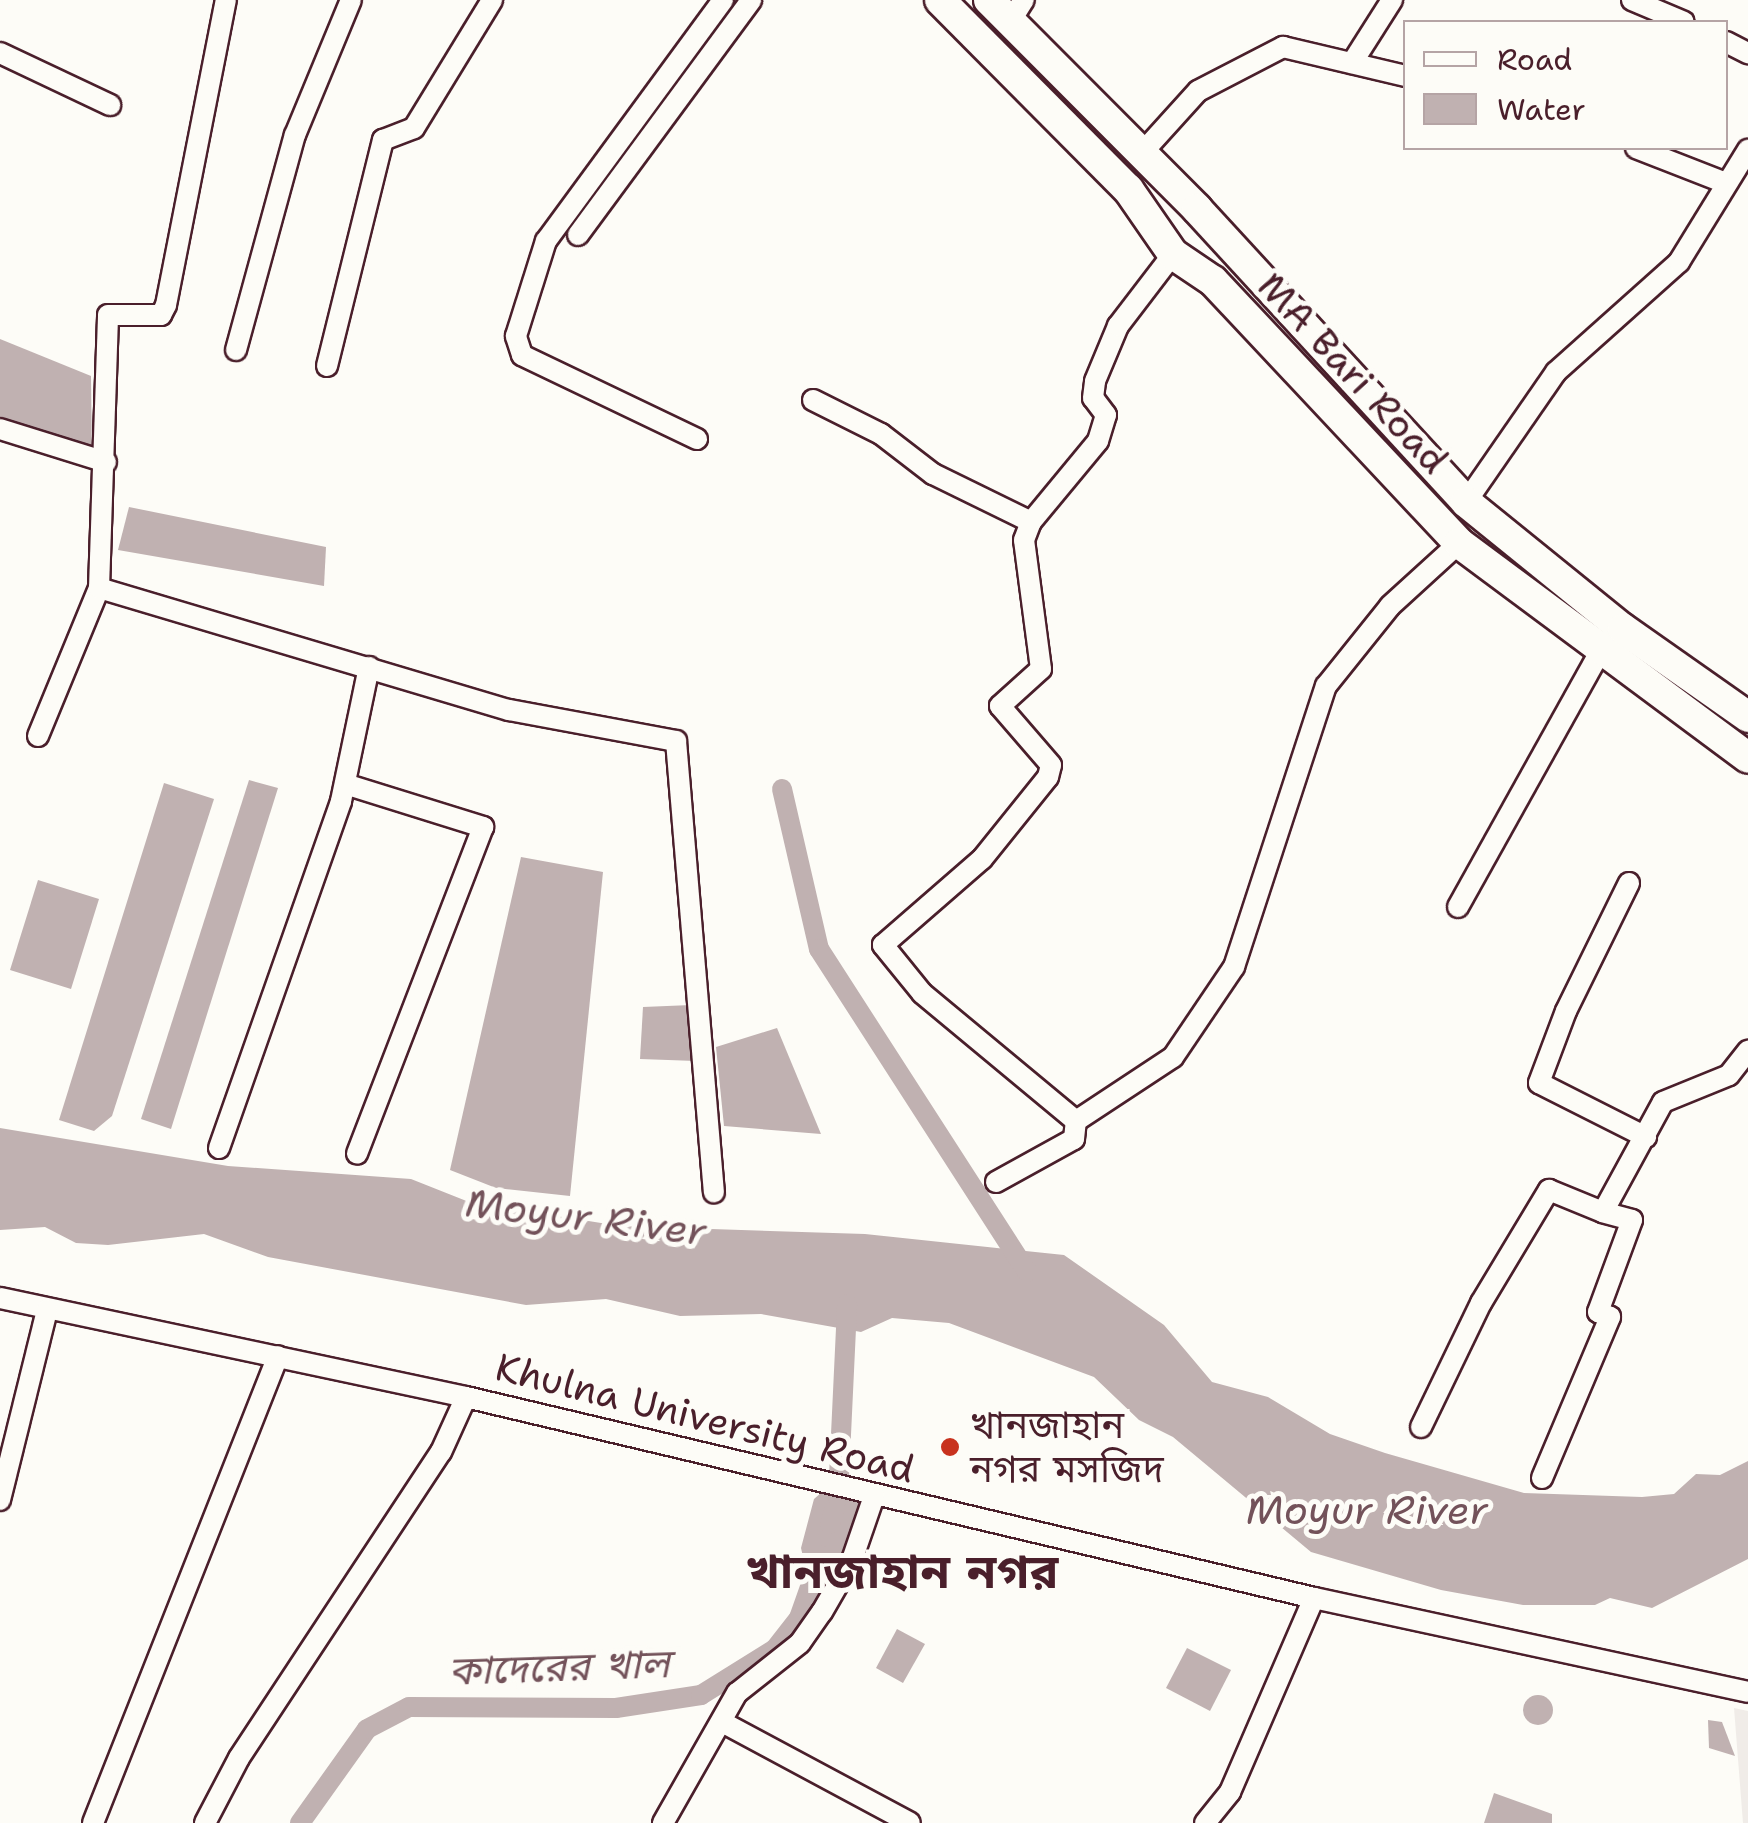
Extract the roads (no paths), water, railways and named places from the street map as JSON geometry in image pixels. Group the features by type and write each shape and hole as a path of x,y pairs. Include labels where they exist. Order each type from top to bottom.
{"main road":[{"name":"MA Bari Road","path":"940,0 1128,189 1172,254 1212,281 1459,543 1600,652 1748,758"},
{"name":"MA Bari Road","path":"989,0 1017,11 1141,154 1466,502 1622,629 1748,717"}],"street":[{"path":"38,736 99,588 108,315 161,315 166,305 226,0"},
{"path":"236,350 295,135 351,0"},
{"path":"327,366 383,140 414,128 492,0"},
{"path":"697,439 522,354 516,336 546,241 724,0"},
{"path":"578,234 751,0"},
{"path":"1352,62 1392,0"},
{"path":"1632,0 1679,20"},
{"path":"1141,154 1198,91 1283,47 1403,75"},
{"path":"0,54 110,105"},
{"path":"1641,150 1726,183"},
{"path":"1466,502 1556,372 1679,262 1748,150"},
{"path":"589,183 608,195"},
{"path":"1076,1121 922,993 883,945 982,858 1048,777 1050,766 1000,706 1042,669 1022,550 1032,522 1098,441 1106,416 1092,398 1095,380 1118,326 1172,254"},
{"path":"813,400 881,434 933,474 1032,522"},
{"path":"0,430 106,462"},
{"path":"996,1182 1074,1139 1076,1121 1172,1057 1234,967 1326,686 1390,606 1459,543"},
{"path":"99,588 509,710 676,741 714,1192"},
{"path":"1458,908 1600,652"},
{"path":"219,1148 345,784 368,667"},
{"path":"345,784 483,826 357,1153"},
{"path":"1629,883 1566,1011 1539,1082 1646,1136"},
{"path":"1604,1212 1663,1102 1729,1076 1748,1051"},
{"path":"1421,1427 1481,1303 1550,1190 1632,1220 1598,1312 1610,1317 1542,1478"},
{"name":"Khulna University Road","path":"0,1298 466,1397 1314,1598 1746,1692"},
{"path":"0,1500 6,1449 47,1310"},
{"path":"93,1823 278,1356"},
{"path":"204,1823 239,1758 441,1452 466,1397"},
{"path":"663,1823 737,1693 800,1643 822,1612 852,1560 874,1496"},
{"path":"1204,1823 1230,1792 1314,1598"},
{"path":"722,1722 910,1823"}],"water":[{"path":"0,339 91,376 92,458 0,422"},
{"path":"129,507 326,547 324,586 118,550"},
{"path":"249,780 278,788 171,1129 141,1119"},
{"path":"164,783 214,799 112,1116 94,1131 59,1120"},
{"path":"521,857 603,872 570,1196 496,1188 450,1170"},
{"path":"38,880 99,899 71,989 10,970"},
{"path":"691,1005 696,1061 640,1059 643,1007"},
{"path":"777,1028 821,1134 724,1126 716,1047"},
{"name":"Moyur River","path":"0,1128 228,1166 411,1179 469,1202 620,1226 865,1234 1064,1255 1164,1325 1212,1382 1268,1397 1330,1434 1385,1453 1524,1493 1642,1497 1674,1494 1696,1474 1720,1475 1748,1461 1748,1559 1652,1608 1610,1598 1595,1605 1523,1605 1441,1590 1311,1552 1173,1437 1139,1420 1094,1377 949,1323 892,1318 861,1332 761,1314 680,1316 606,1299 526,1305 268,1257 204,1234 108,1245 76,1243 45,1227 0,1230"},
{"path":"829,1486 838,1497 849,1491 860,1502 843,1562 832,1581 822,1583 807,1574 801,1548 814,1499"},
{"path":"897,1629 925,1644 903,1683 876,1668"},
{"path":"1187,1648 1231,1670 1210,1711 1166,1688"},
{"path":"1538,1695 1552,1704 1553,1710 1544,1724 1538,1725 1524,1716 1523,1710 1532,1696"},
{"path":"1708,1720 1722,1722 1735,1756 1709,1748"},
{"path":"1494,1793 1552,1814 1552,1823 1484,1823"}],"waterway":[{"path":"782,789 819,949 1027,1272"},
{"name":"কাদেরের খাল","path":"830,1524 838,1498 847,1304"},
{"name":"কাদেরের খাল","path":"300,1823 367,1729 409,1707 616,1708 701,1695 775,1649 799,1618 821,1556"}],"place":[{"name":"খানজাহান নগর মসজিদ","path":"950,1447"}],"district":[{"name":"খানজাহান নগর","path":"902,1572"}]}
